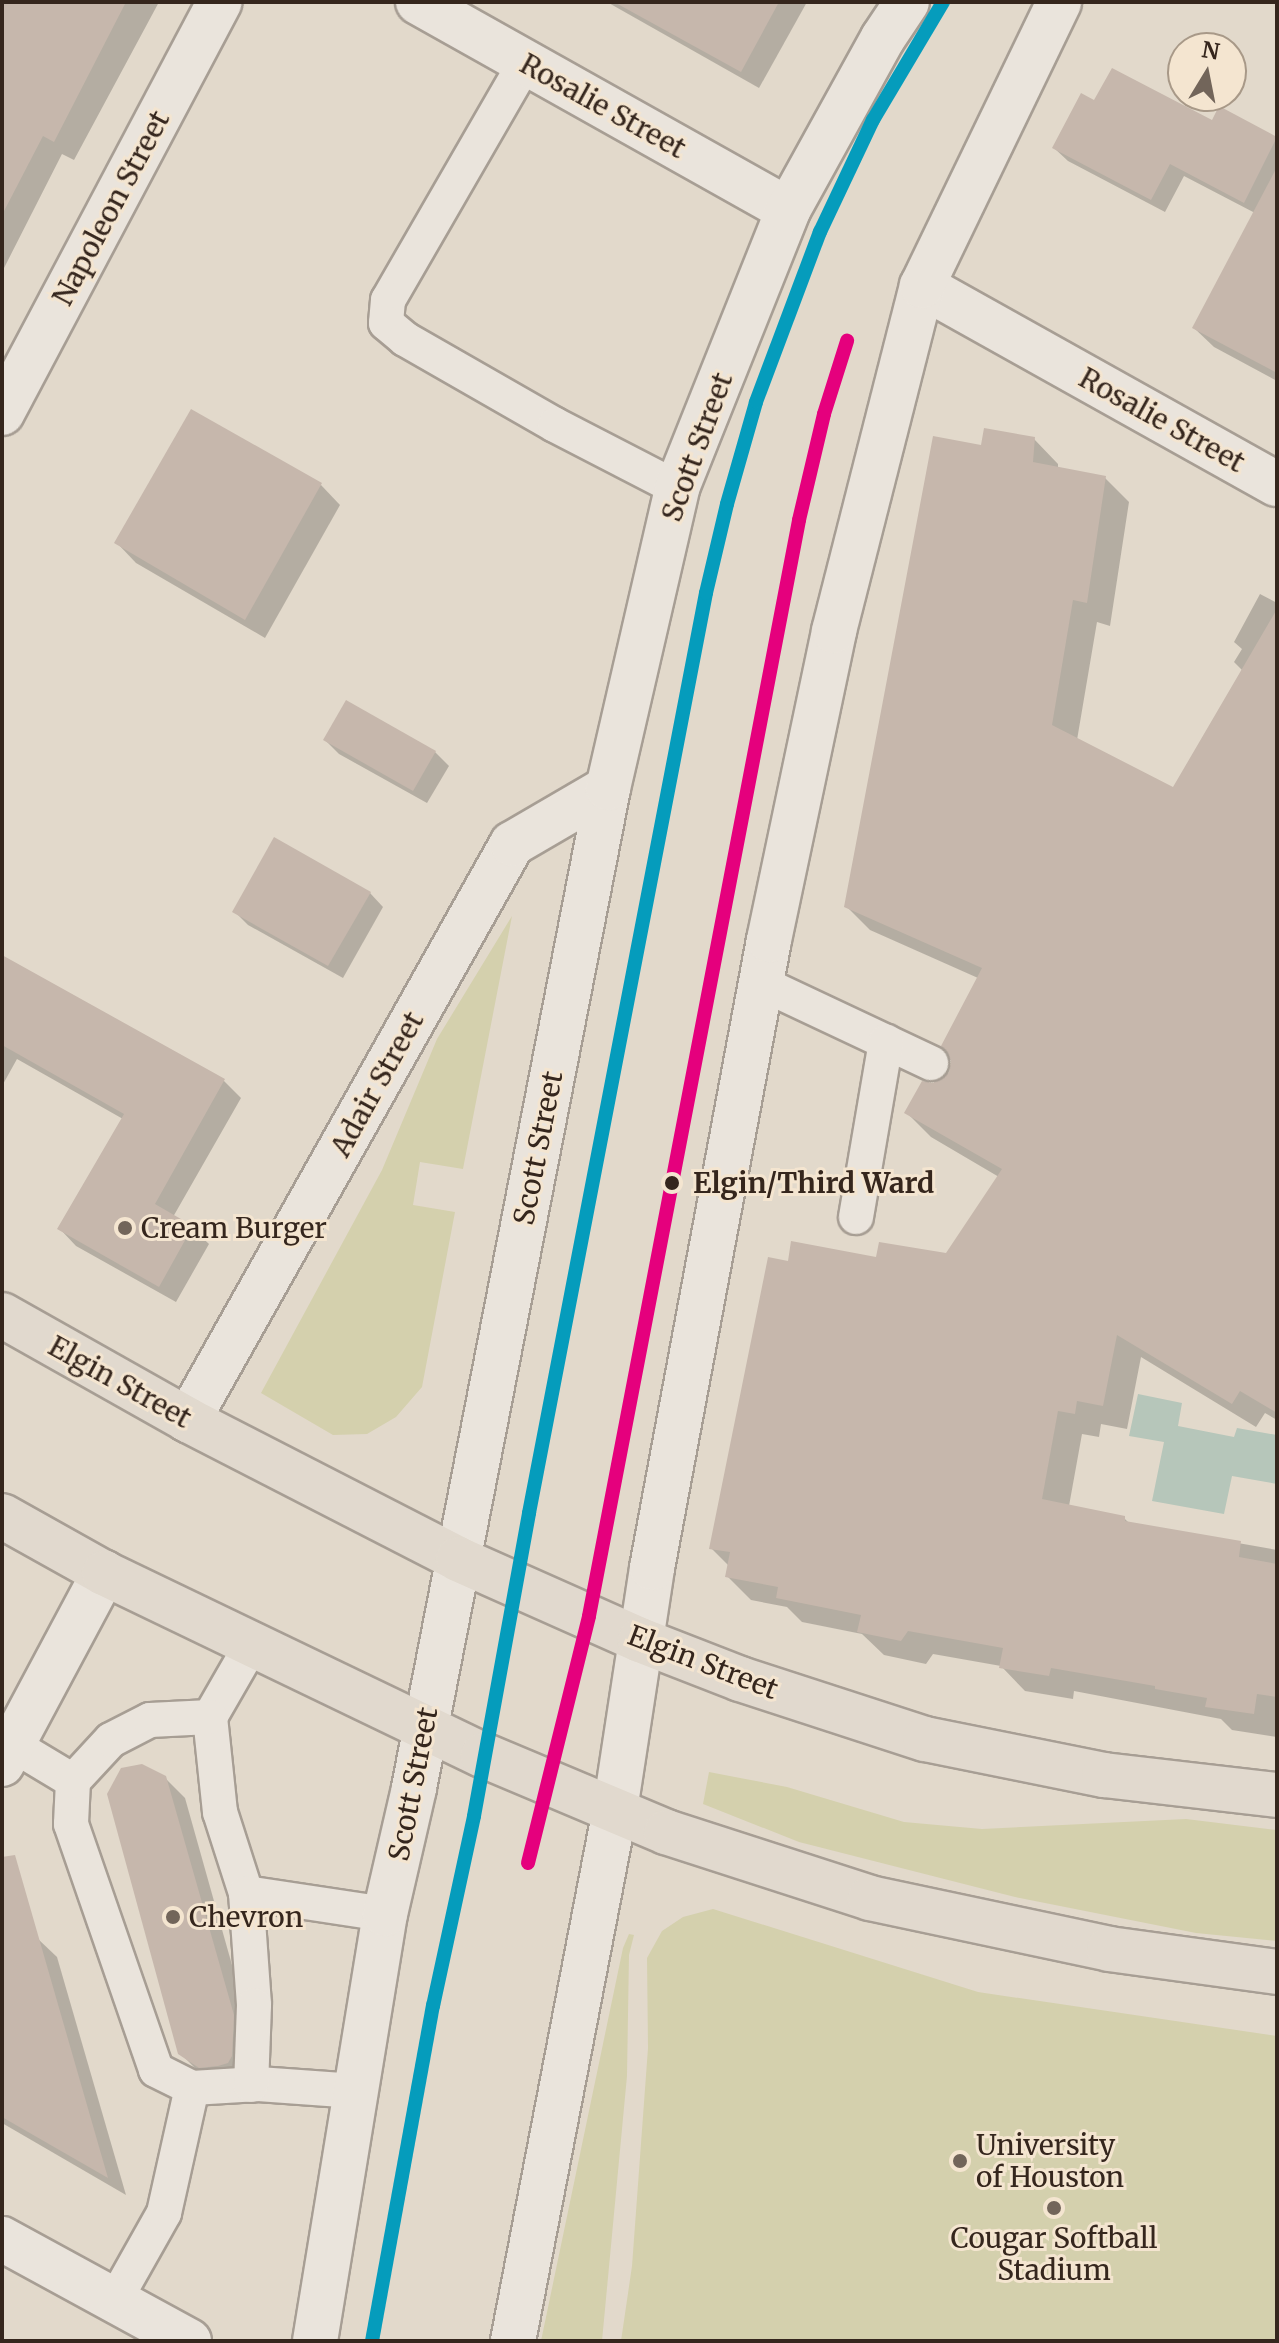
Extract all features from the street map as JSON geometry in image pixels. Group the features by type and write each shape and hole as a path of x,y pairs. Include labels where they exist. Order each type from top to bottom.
{"main road":[{"name":"Napoleon Street","path":"2,413 220,2"},
{"name":"Rosalie Street","path":"418,2 788,210"},
{"name":"Scott Street","path":"315,2341 385,1914 414,1788 608,788 677,488 788,210 883,38 907,2"},
{"path":"513,2341 615,1810 640,1640 761,983 834,631 922,286 1059,2"},
{"name":"Rosalie Street","path":"922,286 1277,484"},
{"name":"Adair Street","path":"188,1420 512,844 608,788"},
{"name":"Elgin Street","path":"2,1315 188,1420 458,1559 640,1640 767,1688 925,1739 1104,1775 1277,1795"},
{"path":"2,1516 104,1573 424,1726 548,1784 666,1832 870,1898 1109,1949 1277,1972"},
{"path":"7,1755 104,1573"},
{"path":"2,2239 189,2341"}],"lane":[{"path":"525,63 388,300 386,323 405,339 555,425 677,488"},
{"path":"761,983 931,1063"},
{"path":"856,1217 886,1042"},
{"path":"251,2085 254,2005 246,1893 220,1812 210,1717 252,1644"},
{"path":"210,1717 150,1720 111,1740 73,1781 71,1824 156,2070 192,2088 251,2085 356,2091"},
{"path":"7,1755 73,1781"},
{"path":"246,1893 385,1914"},
{"path":"115,2300 164,2213 192,2088"}],"shaded area":[{"path":"512,916 463,1169 420,1162 413,1205 455,1212 422,1387 396,1417 367,1434 333,1435 261,1393 382,1170 437,1039"},
{"path":"1138,1394 1182,1403 1178,1426 1234,1437 1237,1428 1277,1435 1277,1484 1232,1476 1224,1514 1152,1501 1164,1442 1129,1436"},
{"path":"709,1772 787,1787 904,1822 982,1829 1186,1819 1277,1830 1277,1941 1196,1933 1015,1897 799,1842 703,1804"},
{"name":"University of Houston","path":"713,1909 978,1992 1277,2036 1277,2341 621,2341 632,2266 648,2048 647,1958 662,1931 683,1917"},
{"path":"629,1934 634,1935 629,1955 627,2076 602,2341 541,2341 623,1948"}],"building":[{"path":"2,2 126,2 54,142 43,136 2,215"},
{"path":"614,2 779,2 741,72"},
{"path":"1112,68 1167,97 1167,112 1197,112 1212,120 1216,112 1230,112 1277,137 1244,203 1170,164 1151,200 1052,148 1081,93 1094,100"},
{"path":"1277,167 1277,373 1192,328"},
{"path":"191,409 322,483 245,620 114,543"},
{"path":"984,428 1035,437 1033,462 1106,476 1087,603 1073,600 1052,725 1173,787 1277,609 1277,1413 1240,1391 1232,1404 1117,1335 1103,1406 1077,1401 1075,1414 1058,1411 1042,1499 1125,1516 1125,1521 1241,1541 1239,1557 1277,1564 1277,1697 1257,1694 1254,1714 1205,1707 1207,1698 1155,1689 1155,1686 1051,1668 1049,1676 999,1668 1003,1648 908,1631 901,1641 857,1632 861,1615 776,1598 778,1587 725,1577 730,1552 709,1549 768,1257 788,1261 791,1241 876,1257 879,1242 946,1253 1002,1169 904,1113 922,1081 933,1083 949,1072 951,1061 941,1046 982,968 844,907 933,436 981,445"},
{"path":"346,700 436,751 413,791 323,740"},
{"path":"274,837 371,892 328,966 232,912"},
{"path":"2,955 225,1079 155,1204 193,1226 159,1287 57,1229 124,1114 2,1045"},
{"name":"Chevron","path":"142,1764 166,1776 234,2015 232,2056 228,2063 218,2066 199,2068 178,2054 107,1794 121,1768"},
{"path":"15,1855 108,2178 2,2117 2,1857"}],"transit line":[{"path":"372,2341 433,2006 474,1816 529,1513 706,593 727,504 756,402 820,232 873,120 943,2"},
{"path":"528,1863 589,1616 799,520 824,414 847,341"}],"place":[{"name":"Elgin/Third Ward","path":"672,1183"},
{"name":"Cream Burger","path":"125,1228"},
{"name":"Chevron","path":"173,1917"},
{"name":"University of Houston","path":"960,2161"},
{"name":"Cougar Softball Stadium","path":"1054,2208"}]}
